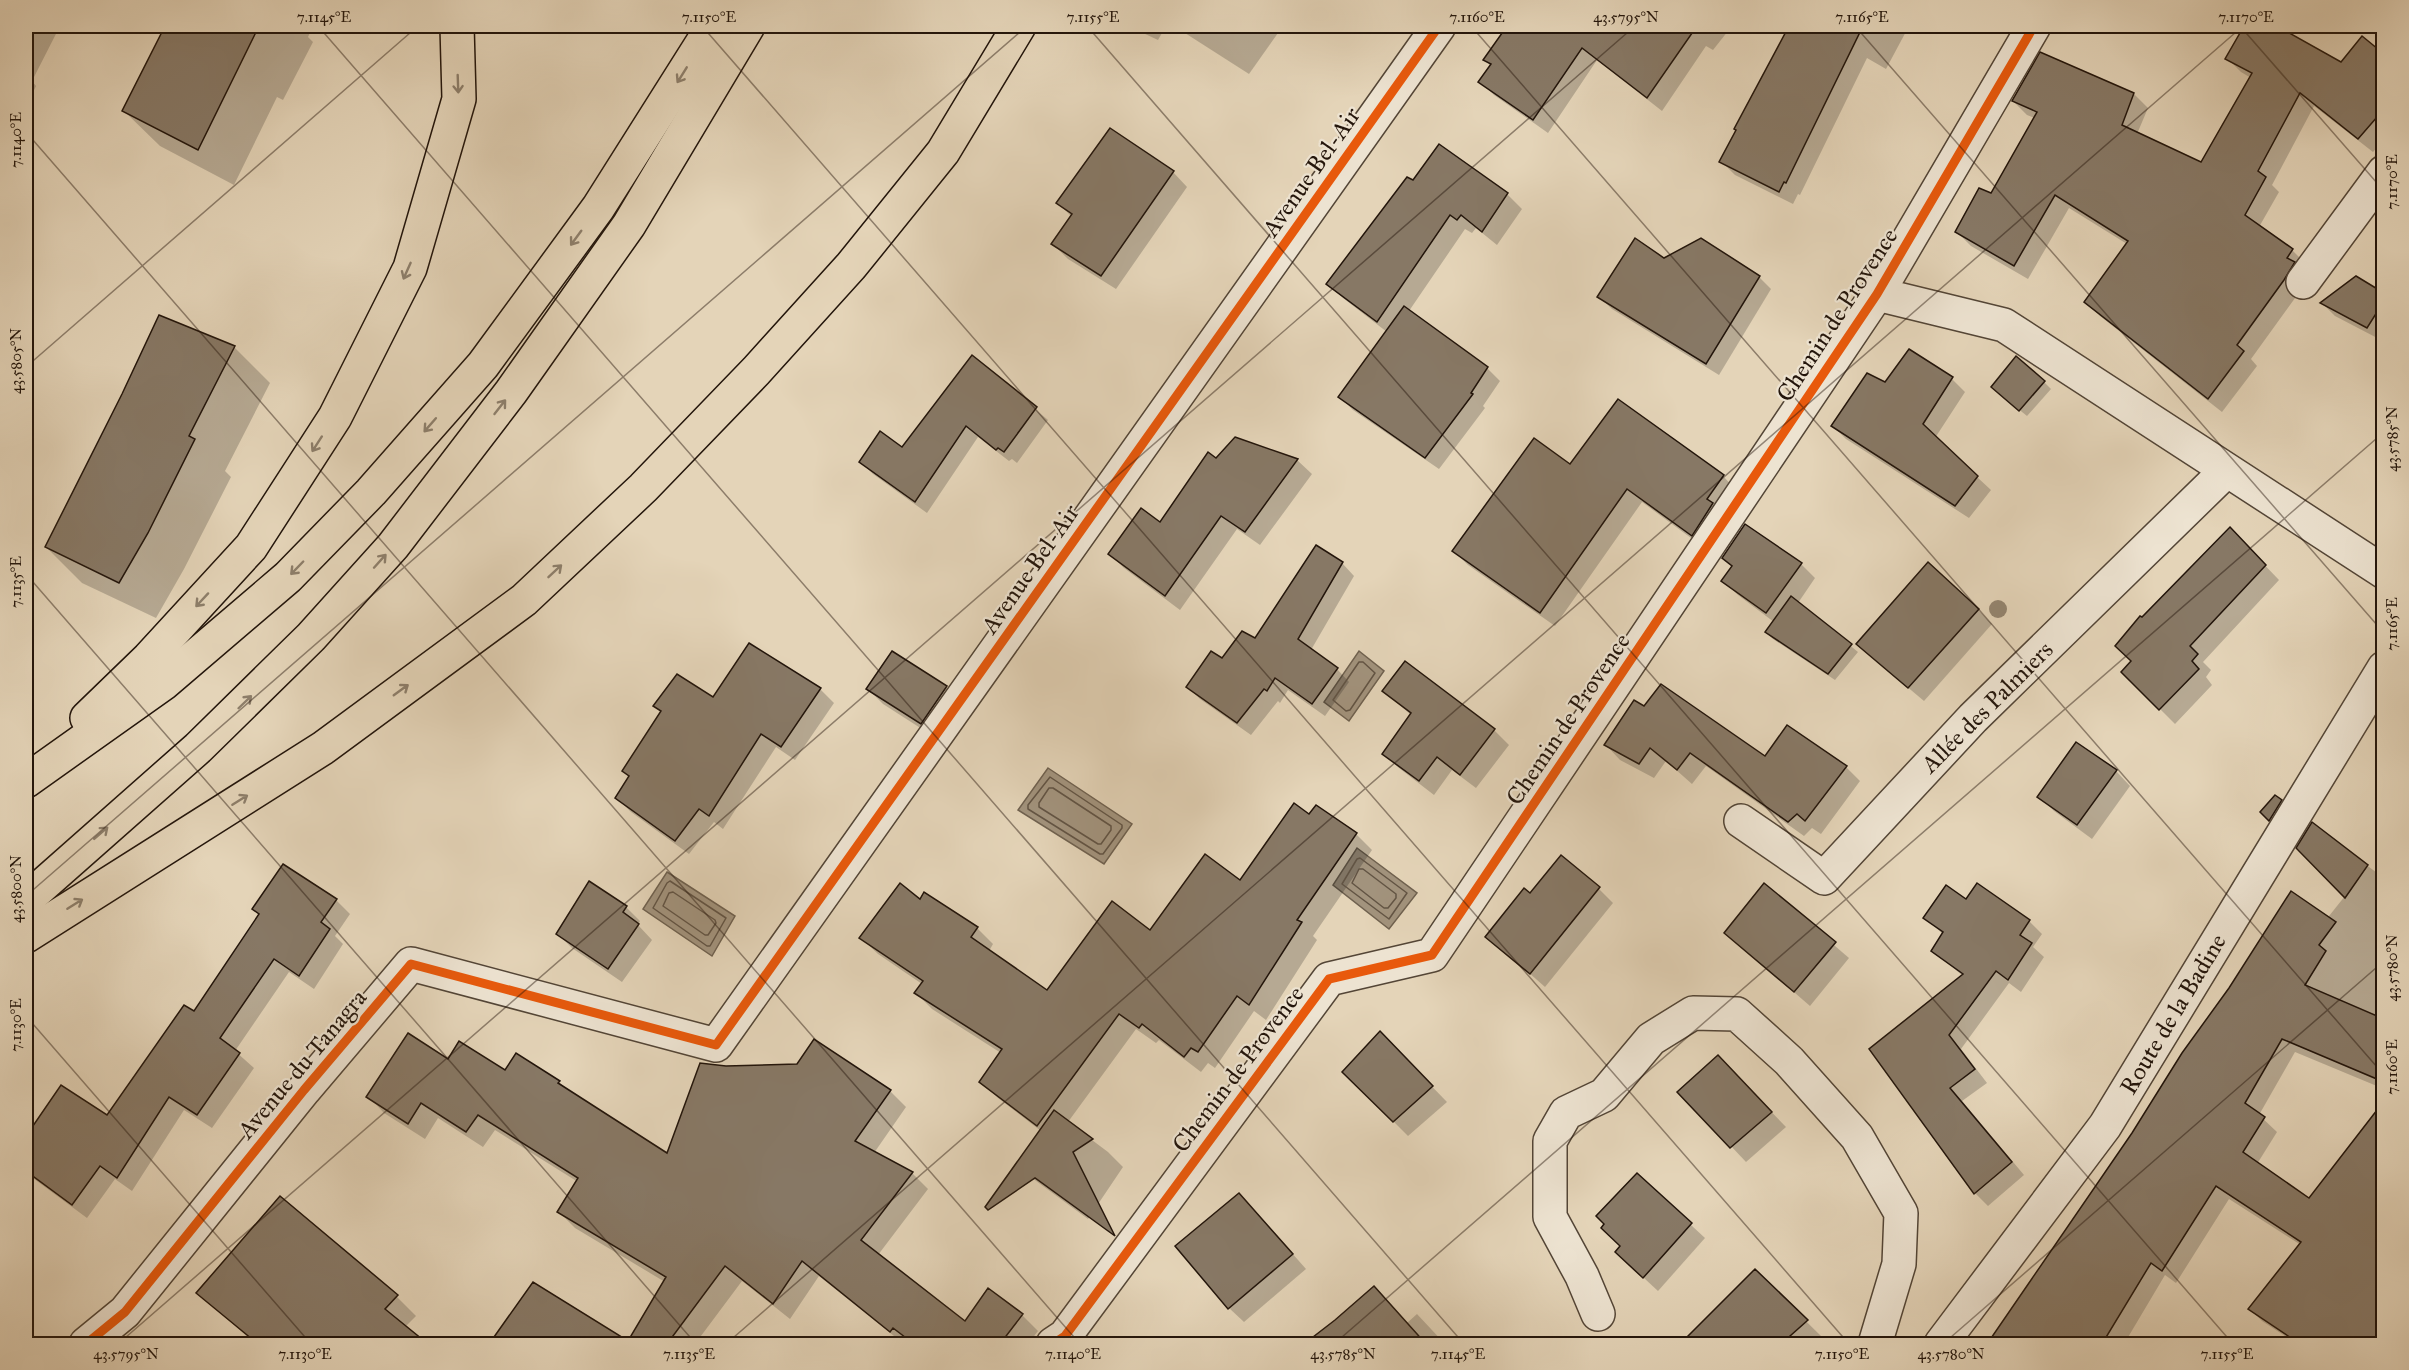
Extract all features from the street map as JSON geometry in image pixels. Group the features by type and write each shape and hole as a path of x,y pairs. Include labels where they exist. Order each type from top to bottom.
{"highway":[{"path":"26,780 148,658 251,547 335,417 410,268 459,99 457,26"},
{"path":"26,780 164,683 288,577 371,492 490,356 598,208 713,26"},
{"path":"26,900 198,748 311,637 393,546 511,392 629,225 748,26"},
{"path":"26,936 323,748 524,600 644,488 756,371 851,266 943,152 1019,26"}],"street":[{"name":"Avenue Bel-Air","path":"611,1017 716,1045 1439,26"},
{"name":"Chemin de Provence","path":"1053,1344 1065,1336 1329,979 1432,955 1877,294 2034,26"},
{"path":"2303,282 2384,172"},
{"path":"1877,294 2004,325 2384,572"},
{"name":"Allée des Palmiers","path":"1742,821 1824,878 1973,718 2226,471"},
{"name":"Route de la Badine","path":"1941,1344 2105,1126 2384,668"},
{"name":"Avenue du Tanagra","path":"86,1344 124,1312 304,1090 411,963 611,1017"},
{"path":"1598,1314 1582,1276 1550,1217 1550,1141 1566,1113 1604,1095 1651,1039 1693,1013 1737,1014 1789,1061 1857,1137 1901,1213 1899,1264 1875,1344"}],"water":[{"path":"1359,651 1384,671 1349,721 1324,702"},
{"path":"1048,768 1132,824 1104,864 1018,810"},
{"path":"1357,848 1417,893 1389,929 1333,885"},
{"path":"667,872 735,916 712,956 643,909"}],"building":[{"path":"165,26 259,26 198,150 122,111"},
{"path":"1507,26 1697,26 1647,98 1582,48 1533,120 1478,82 1491,64 1483,60"},
{"path":"1789,26 1863,26 1786,183 1784,182 1779,192 1719,162"},
{"path":"2244,26 2277,26 2341,62 2362,36 2384,54 2384,109 2358,139 2300,93 2258,171 2266,177 2245,215 2293,249 2287,258 2295,262 2237,345 2244,351 2208,399 2084,302 2128,241 2055,195 2014,266 1955,232 1979,188 1991,193 2037,112 2012,101 2040,52 2134,93 2122,125 2201,162 2252,73 2225,59"},
{"path":"1110,128 1174,171 1101,276 1051,244 1072,214 1056,203"},
{"path":"1439,144 1508,193 1482,232 1461,215 1457,220 1450,215 1377,322 1326,284 1407,177 1413,180"},
{"path":"1635,238 1664,258 1701,238 1760,276 1706,364 1597,297"},
{"path":"2356,276 2384,293 2384,301 2367,328 2320,303"},
{"path":"1404,306 1488,367 1471,393 1473,394 1425,458 1338,397"},
{"path":"159,315 235,346 189,436 195,439 148,533 119,583 45,547"},
{"path":"1909,349 1953,377 1923,424 1978,476 1955,506 1831,426 1867,373 1885,382"},
{"path":"972,355 1037,407 1004,452 998,448 996,450 966,426 915,502 859,462 880,431 902,447"},
{"path":"2016,356 2045,381 2019,411 1991,387"},
{"path":"1618,399 1724,475 1707,499 1713,503 1692,536 1627,489 1540,613 1452,551 1534,438 1570,464"},
{"path":"1235,437 1298,459 1245,532 1221,516 1165,596 1108,554 1141,508 1160,522 1208,452 1216,458"},
{"path":"1745,524 1802,563 1766,613 1721,581 1732,566 1722,558"},
{"path":"2230,527 2266,565 2190,646 2198,654 2192,661 2199,669 2159,710 2121,672 2131,661 2115,646 2140,616 2142,617"},
{"path":"1316,545 1343,562 1298,639 1338,668 1312,704 1275,678 1267,691 1264,689 1237,723 1186,687 1211,651 1222,658 1242,631 1255,638"},
{"path":"1928,562 1979,609 1908,688 1856,644"},
{"path":"1791,596 1852,644 1828,674 1765,632"},
{"path":"749,643 821,688 781,747 761,734 709,816 699,809 675,841 615,798 629,776 622,771 661,711 653,706 677,674 713,697"},
{"path":"892,651 947,686 921,724 866,689"},
{"path":"1405,661 1495,729 1460,775 1437,757 1419,781 1382,754 1411,713 1382,691"},
{"path":"1661,684 1765,756 1787,725 1847,766 1805,821 1797,814 1788,822 1690,753 1677,770 1650,748 1639,764 1604,745 1634,700 1644,706"},
{"path":"2076,742 2117,770 2077,825 2037,797"},
{"path":"2275,795 2282,800 2269,821 2260,812"},
{"path":"1294,803 1309,814 1316,805 1357,833 1297,920 1302,922 1249,1005 1237,996 1198,1052 1191,1048 1184,1057 1142,1024 1139,1028 1119,1014 1037,1126 979,1082 1002,1049 914,993 923,981 859,938 900,883 920,899 924,892 978,927 971,937 1047,990 1112,901 1150,930 1205,854 1240,880"},
{"path":"2312,822 2368,865 2345,898 2296,848"},
{"path":"1561,855 1600,887 1530,974 1485,937 1524,888 1530,893"},
{"path":"283,864 337,899 321,922 330,929 299,976 274,959 220,1038 240,1053 197,1115 169,1097 117,1178 100,1166 72,1205 26,1171 26,1136 61,1085 107,1115 184,1005 194,1011 259,914 252,909"},
{"path":"589,881 627,906 623,912 639,924 608,969 556,934"},
{"path":"1764,883 1836,942 1794,992 1724,933"},
{"path":"1977,883 2030,920 2020,935 2032,943 2008,980 1996,971 1949,1035 1975,1069 1950,1088 2012,1162 1974,1194 1869,1049 1963,974 1931,951 1943,932 1923,918 1946,885 1966,899"},
{"path":"2291,891 2336,922 2319,945 2326,951 2305,985 2384,1019 2384,1082 2282,1039 2245,1103 2265,1117 2243,1152 2309,1198 2384,1101 2384,1344 2300,1344 2248,1309 2301,1242 2216,1186 2162,1271 2151,1263 2102,1344 1987,1344 2132,1133 2182,1053 2229,988"},
{"path":"1380,1031 1433,1086 1393,1122 1342,1072"},
{"path":"408,1033 448,1059 459,1041 505,1070 516,1053 560,1081 558,1083 667,1153 700,1063 726,1066 797,1064 814,1039 891,1090 855,1141 913,1172 861,1240 965,1321 988,1288 1023,1314 1000,1344 914,1344 893,1328 890,1332 802,1261 773,1304 725,1266 667,1344 489,1344 533,1282 628,1341 666,1277 557,1212 578,1178 478,1115 466,1132 421,1103 408,1124 366,1097"},
{"path":"1718,1055 1772,1112 1730,1148 1677,1092"},
{"path":"1054,1110 1093,1139 1073,1152 1115,1236 1035,1178 988,1210 985,1207"},
{"path":"1637,1173 1692,1223 1643,1278 1615,1252 1620,1246 1601,1228 1604,1224 1596,1216"},
{"path":"1239,1193 1293,1254 1228,1309 1175,1246"},
{"path":"280,1196 398,1295 385,1309 428,1344 258,1344 196,1293"},
{"path":"1755,1269 1808,1320 1781,1344 1680,1344"},
{"path":"1374,1286 1426,1344 1304,1344 1335,1320"}],"cycle path":[{"path":"86,1344 125,1312 304,1090 411,964 716,1045 1439,26"},
{"path":"1053,1344 1065,1336 1329,979 1432,955 1877,294 2034,26"}]}
